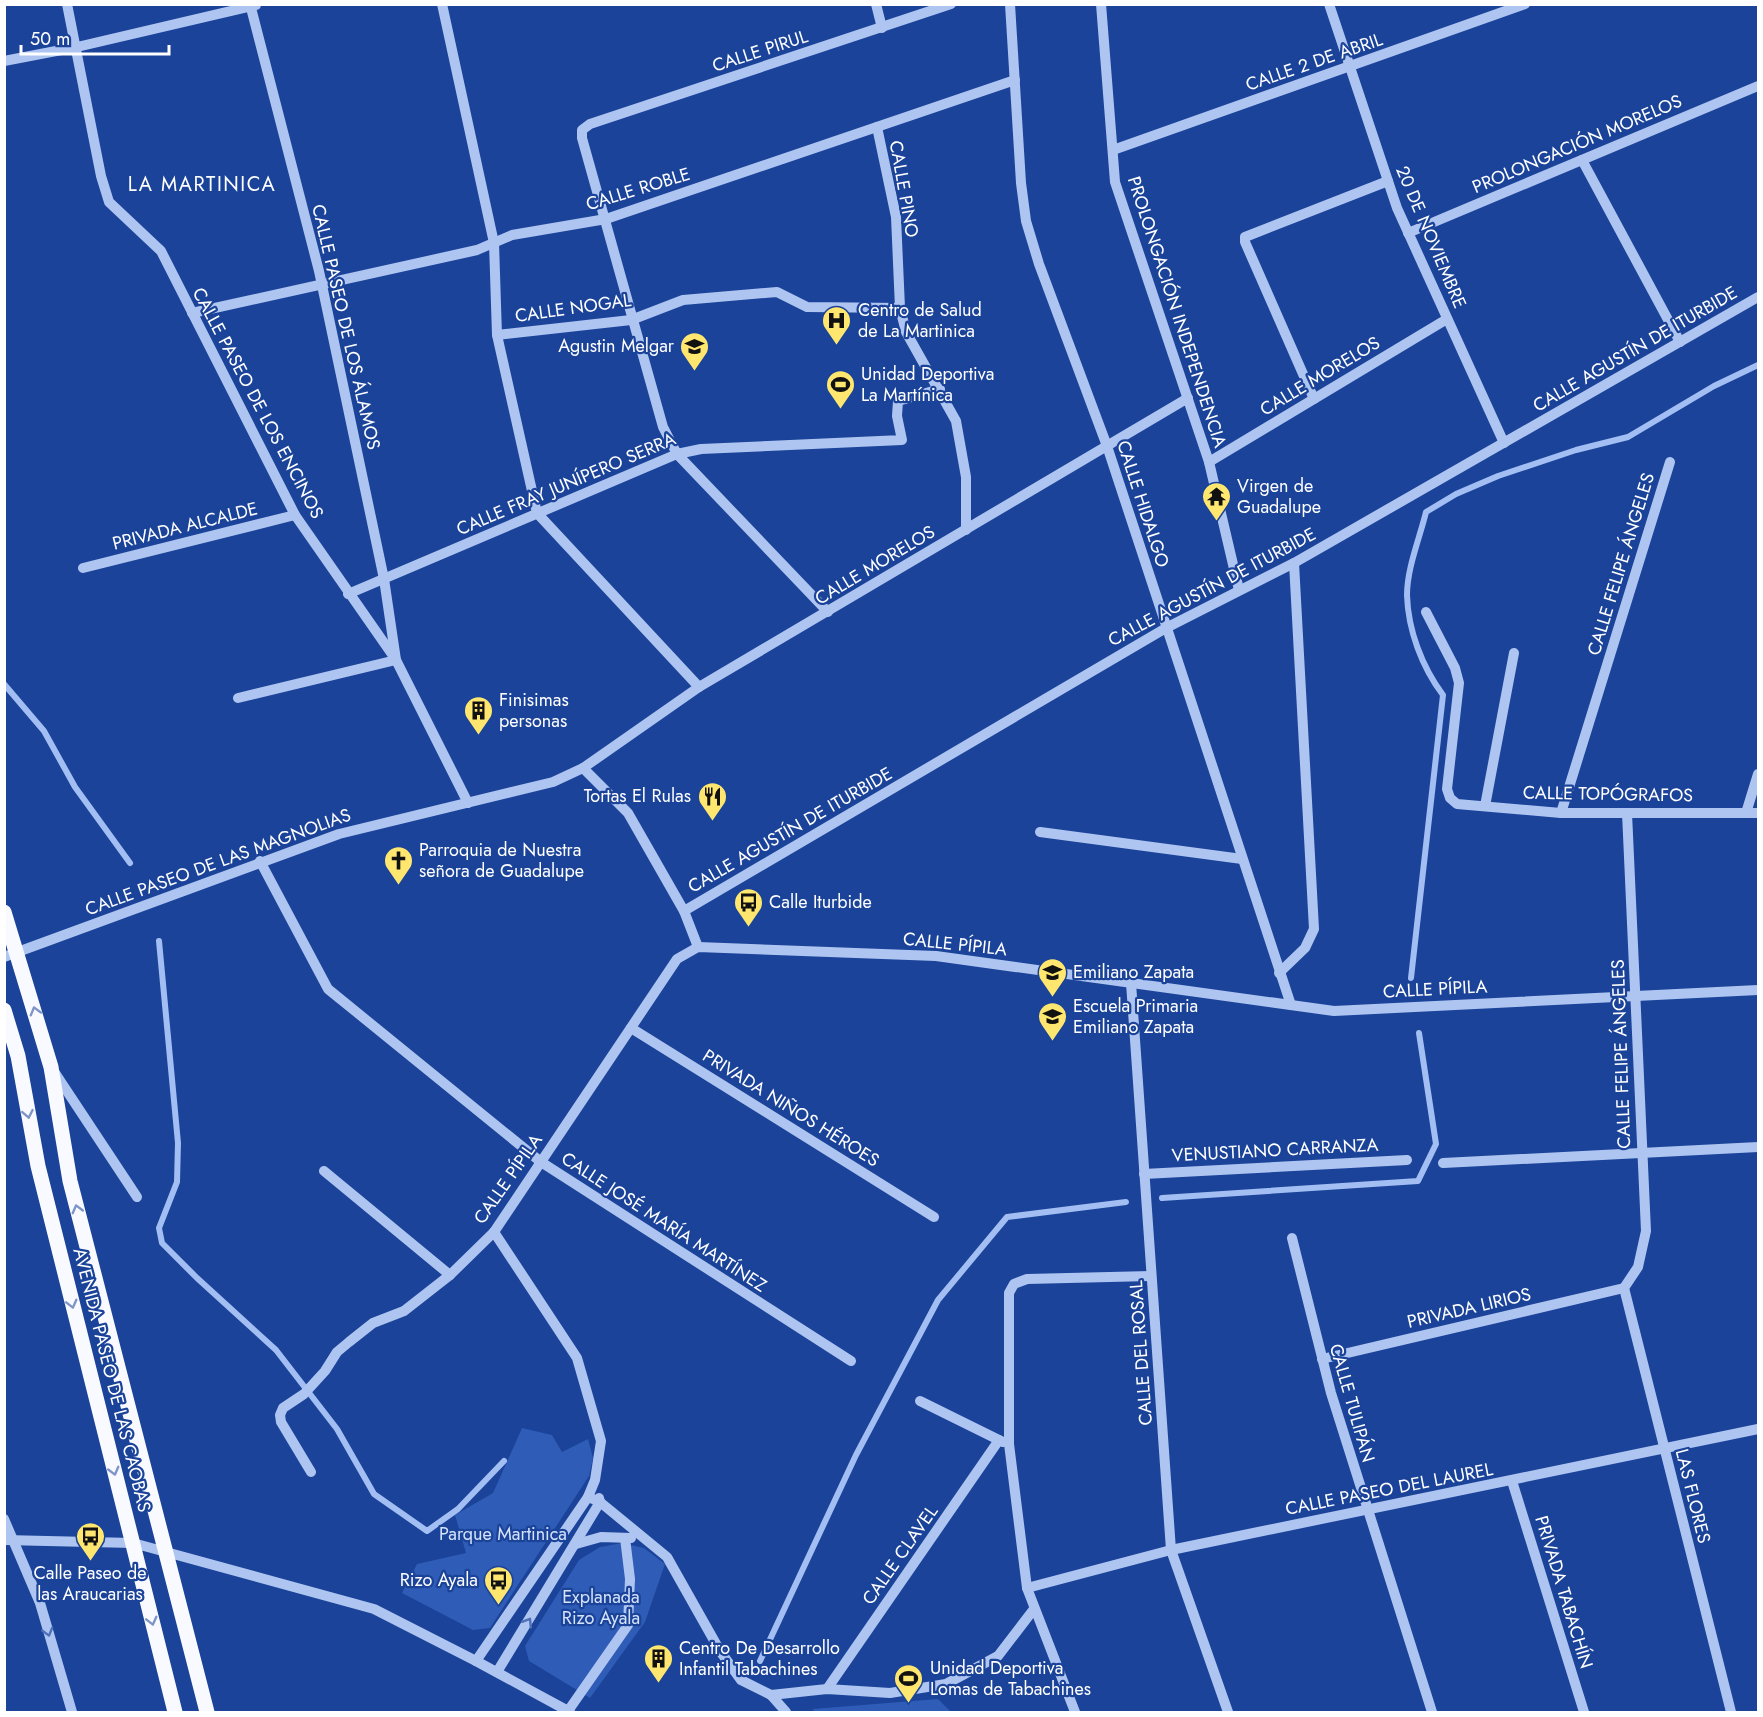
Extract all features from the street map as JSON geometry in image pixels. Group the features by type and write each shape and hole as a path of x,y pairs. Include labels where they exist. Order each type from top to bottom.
{"main road":[{"name":"AVENIDA PASEO DE LAS CAOBAS","path":"4,912 11,955 51,1067 70,1181 210,1711"},
{"name":"AVENIDA PASEO DE LAS CAOBAS","path":"4,1010 18,1056 38,1166 175,1713"}],"street":[{"name":"CALLE PASEO DE LOS ENCINOS","path":"67,4 101,176 109,202 161,250 295,515 396,660 468,803"},
{"path":"442,4 494,243 497,335 537,513 699,687"},
{"path":"876,4 882,28"},
{"name":"CALLE PIRUL","path":"606,219 582,138 582,130 590,124 951,4"},
{"name":"CALLE HIDALGO","path":"1010,4 1021,183 1026,221 1039,264 1107,446 1291,1005"},
{"name":"PROLONGACIÓN INDEPENDENCIA","path":"1101,4 1115,182 1209,462 1239,590"},
{"name":"20 DE NOVIEMBRE","path":"1329,4 1388,181 1408,233 1504,443"},
{"name":"CALLE 2 DE ABRIL","path":"1113,150 1525,4"},
{"path":"4,61 76,47 252,5"},
{"name":"CALLE PASEO DE LOS ÁLAMOS","path":"252,5 321,284 384,579 396,660"},
{"name":"CALLE ROBLE","path":"192,313 477,250 512,235 606,219 1015,80"},
{"name":"PROLONGACIÓN MORELOS","path":"1408,233 1758,86"},
{"name":"CALLE PINO","path":"877,127 896,218 900,308 906,332 956,421 966,477 966,530"},
{"path":"1582,160 1680,342"},
{"path":"1314,399 1245,242 1245,237 1250,232 1388,181"},
{"path":"606,219 631,320 663,427 677,454 828,612"},
{"name":"CALLE NOGAL","path":"497,335 631,320 683,300 777,292 807,307 900,308"},
{"name":"CALLE AGUSTÍN DE ITURBIDE","path":"684,911 1166,628 1294,563 1758,297"},
{"name":"CALLE MORELOS","path":"1209,462 1447,319"},
{"name":"CALLE FRAY JUNÍPERO SERRA","path":"348,594 677,454 700,449 902,440 897,416 898,400 940,389"},
{"name":"CALLE MORELOS","path":"583,768 660,712 699,687 1188,398"},
{"name":"CALLE FELIPE ÁNGELES","path":"1561,813 1670,462"},
{"name":"PRIVADA ALCALDE","path":"83,568 295,515"},
{"path":"1279,973 1305,948 1314,929 1294,563"},
{"name":"CALLE TOPÓGRAFOS","path":"1426,612 1455,668 1459,683 1447,789 1450,798 1457,804 1561,813 1758,813"},
{"path":"1485,806 1514,653"},
{"path":"238,698 396,660"},
{"path":"583,768 628,813 684,911 698,947"},
{"name":"CALLE PASEO DE LAS MAGNOLIAS","path":"11,955 260,861 339,834 553,782 583,768"},
{"path":"1746,813 1758,774"},
{"name":"CALLE FELIPE ÁNGELES","path":"1624,1288 1638,1267 1646,1231 1627,813"},
{"path":"1040,832 1242,859"},
{"name":"CALLE JOSÉ MARÍA MARTÍNEZ","path":"260,861 328,990 541,1162 850,1361"},
{"name":"CALLE PÍPILA","path":"311,1472 279,1415 283,1408 304,1394 326,1371 337,1352 373,1323 404,1311 450,1275 494,1232 677,959 698,947 936,956 1334,1011 1758,990"},
{"name":"CALLE DEL ROSAL","path":"1131,983 1171,1550 1228,1713"},
{"name":"PRIVADA NIÑOS HÉROES","path":"631,1028 934,1217"},
{"path":"51,1067 137,1197"},
{"path":"1443,1163 1758,1146"},
{"name":"VENUSTIANO CARRANZA","path":"1144,1174 1407,1160"},
{"path":"324,1171 450,1275"},
{"path":"476,1661 588,1497 595,1480 600,1441 577,1358 494,1232"},
{"name":"CALLE TULIPÁN","path":"1292,1238 1322,1359 1366,1510 1432,1713"},
{"path":"1074,1713 1027,1588 1004,1442 1009,1293 1014,1284 1027,1279 1151,1276"},
{"name":"PRIVADA LIRIOS","path":"1322,1359 1624,1288"},
{"name":"LAS FLORES","path":"1624,1288 1731,1713"},
{"path":"920,1401 1004,1442"},
{"name":"CALLE PASEO DEL LAUREL","path":"1027,1588 1171,1550 1758,1429"},
{"name":"CALLE CLAVEL","path":"827,1689 1004,1442"},
{"path":"497,1672 600,1502 595,1480"},
{"name":"PRIVADA TABACHÍN","path":"1512,1481 1584,1713"},
{"path":"588,1497 600,1502 667,1557 720,1651 741,1680 771,1695 786,1713"},
{"path":"4,1519 9,1540 40,1603 72,1713"},
{"path":"576,1544 601,1537 647,1539"},
{"path":"9,1540 133,1543 166,1550 374,1609 569,1712 628,1625 630,1579 625,1538"},
{"path":"771,1695 827,1689 890,1693 946,1684 998,1656 1034,1609"}],"green space":[{"name":"Parque Martinica","path":"522,1428 552,1435 562,1452 588,1439 593,1458 589,1476 490,1628 473,1630 402,1593 417,1564 466,1553 455,1515 493,1493"},
{"name":"Explanada Rizo Ayala","path":"622,1543 644,1548 665,1564 645,1622 590,1698 529,1661 525,1646 579,1560 600,1547"},
{"name":"Unidad Deportiva Lomas de Tabachines","path":"938,1699 951,1712 816,1712 812,1709"}],"waterway":[{"path":"1411,978 1443,695 1435,684 1418,648 1408,608 1409,574 1426,512 1456,494 1498,476 1576,450 1628,437 1714,386 1758,365"},
{"path":"4,684 44,731 75,787 130,863"},
{"path":"159,941 178,1143 177,1182 159,1228 162,1243 276,1350 337,1429 374,1494 427,1531 458,1509 504,1461"},
{"path":"1162,1198 1418,1181 1436,1144 1419,1033"},
{"path":"760,1661 856,1455 938,1300 1007,1217 1126,1202"}],"place":[{"name":"Centro de Salud de La Martinica","path":"837,346"},
{"name":"Agustin Melgar","path":"695,372"},
{"name":"Unidad Deportiva La Martínica","path":"840,410"},
{"name":"Virgen de Guadalupe","path":"1216,522"},
{"name":"Finisimas personas","path":"478,736"},
{"name":"Tortas El Rulas","path":"712,822"},
{"name":"Parroquia de Nuestra señora de Guadalupe","path":"398,886"},
{"name":"Calle Iturbide","path":"748,928"},
{"name":"Emiliano Zapata","path":"1052,998"},
{"name":"Escuela Primaria Emiliano Zapata","path":"1052,1042"},
{"name":"Calle Paseo de las Araucarias","path":"90,1562"},
{"name":"Rizo Ayala","path":"499,1606"},
{"name":"Centro De Desarrollo Infantil Tabachines","path":"658,1684"},
{"name":"Unidad Deportiva Lomas de Tabachines","path":"909,1704"}],"district":[{"name":"LA MARTINICA","path":"202,184"}]}
